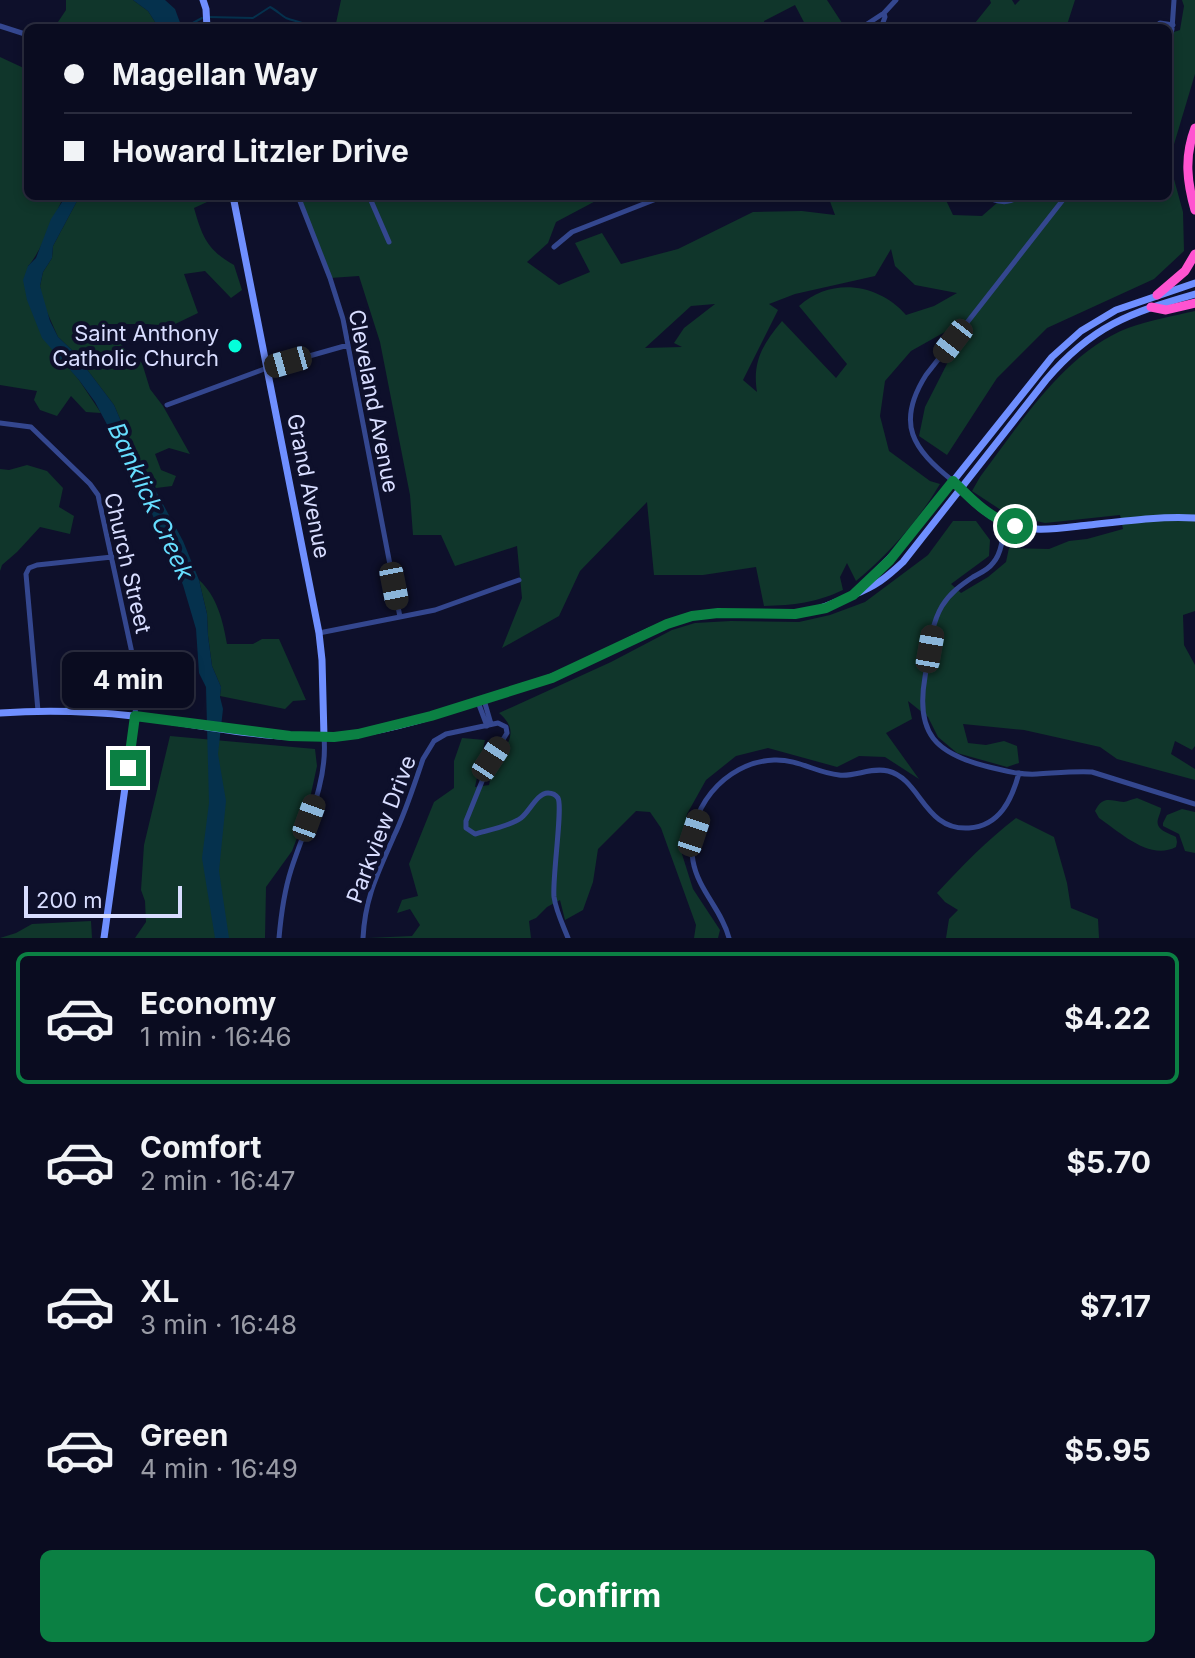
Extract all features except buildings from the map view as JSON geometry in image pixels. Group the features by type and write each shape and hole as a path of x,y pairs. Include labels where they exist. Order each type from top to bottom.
{"highway":[{"path":"1195,128 1188,152 1187,171 1195,210"},
{"path":"1157,295 1185,271 1195,254"},
{"path":"1151,307 1166,310 1195,303"}],"main road":[{"path":"203,0 207,24"},
{"name":"Grand Avenue","path":"234,200 319,633 324,737"},
{"path":"853,595 890,560 1052,357 1073,337 1116,310 1195,283"},
{"path":"0,713 38,711 135,716 290,736 324,737 373,731 552,678 667,624 692,616 718,613 795,614 826,608 867,591 903,562 1069,355 1100,330 1151,307 1195,294"},
{"path":"953,481 975,504 1004,523 1025,528 1049,529 1164,517 1195,518"},
{"path":"104,938 135,716"}],"street":[{"path":"867,24 896,0"},
{"path":"1172,30 1174,0"},
{"path":"882,24 884,13"},
{"path":"0,26 24,34"},
{"name":"Cleveland Avenue","path":"300,200 335,291 400,617"},
{"path":"371,200 389,242"},
{"path":"554,247 572,232 654,200"},
{"path":"953,481 930,463 917,445 910,415 913,398 926,375 1063,200"},
{"path":"167,405 267,368 348,345"},
{"name":"Church Street","path":"0,423 31,427 95,489 101,502 135,667 135,716"},
{"path":"1004,523 1001,546 994,562 959,587 938,614 922,705 933,737 951,754 968,762 1019,773 1092,772 1195,804"},
{"path":"38,711 26,574 29,568 37,565 112,557"},
{"path":"319,633 435,610 519,580"},
{"path":"481,701 489,725 504,725 507,733 491,759 466,828 475,834 515,821 540,796 551,793 557,797 560,814 554,898 568,938"},
{"name":"Parkview Drive","path":"363,938 371,888 429,747 446,734 489,725"},
{"path":"279,938 290,872 322,780 324,737"},
{"path":"729,938 698,878 692,849 702,808 713,789 730,774 774,760 794,762 839,775 884,770 901,777 940,821 969,828 986,824 1003,811 1019,773"}],"green space":[{"path":"66,0 133,0 148,11 156,24 57,24 66,10"},
{"path":"341,0 827,0 843,24 805,24 795,5 764,21 764,24 336,24"},
{"path":"990,0 1012,0 1015,5 1020,0 1075,0 1067,24 974,24 991,3"},
{"path":"1182,0 1195,0 1195,74 1172,151 1172,33 1180,30"},
{"path":"0,57 24,68 24,200 62,200 28,266 56,352 101,413 86,412 71,396 57,416 40,410 34,400 37,391 0,385"},
{"path":"1172,172 1183,212 1184,251 1154,279 1047,328 997,378 947,455 919,436 925,407 951,356 952,328 911,351 885,381 880,416 889,451 930,481 940,484 902,536 856,581 847,563 840,577 843,590 805,602 764,606 756,567 703,575 654,575 647,502 580,571 559,616 502,648 522,598 517,546 455,566 441,535 413,535 410,495 380,342 359,276 330,278 300,200 597,200 556,222 548,243 527,262 559,285 590,272 575,243 602,233 621,264 678,249 753,212 802,211 835,215 829,200 946,200 953,215 982,216 998,202 1172,200","holes":["891,249 895,266 915,285 957,293 934,306 906,315 895,304 868,290 840,288 825,291 799,306 847,364 836,378 782,321 760,354 756,371 757,392 743,380 778,310 769,304 795,294 875,276","715,304 684,328 674,343 682,347 645,348 691,306"]},
{"path":"211,200 194,208 200,227 217,254 234,265 242,290 231,298 205,271 184,274 198,313 171,326 98,324 142,363 150,389 190,454 169,448 155,454 161,470 176,476 172,486 156,488 132,447 114,405 73,351 58,337 43,303 40,286 43,272 77,201"},
{"path":"1195,311 1195,611 1183,615 1184,645 1195,665 1195,746 1192,750 1175,741 1171,754 1195,769 1195,780 1117,759 1100,747 1024,730 963,724 968,743 986,745 1004,741 1017,746 1019,763 1007,767 957,753 938,737 928,717 908,701 912,719 886,733 919,779 885,757 859,756 837,767 768,748 736,756 706,780 687,814 681,851 693,889 720,930 718,938 694,938 696,925 661,828 650,812 636,811 598,849 593,882 583,910 565,920 560,900 547,907 529,921 531,938 368,938 412,936 420,925 410,909 397,913 402,900 418,896 409,864 434,802 454,788 454,761 462,738 485,740 475,787 489,785 510,735 510,728 499,713 611,662 672,630 695,623 799,622 865,602 928,555 953,521 976,521 990,540 989,556 951,584 961,593 1006,562 1009,548 1049,549 1069,541 1123,529 1120,515 1045,523 1007,514 972,491 1045,392 1084,354 1128,328"},
{"path":"27,465 47,471 63,488 59,507 74,516 70,534 40,527 2,565 0,571 0,469"},
{"path":"199,580 215,601 227,644 253,644 262,639 279,639 306,700 293,701 285,709 220,696 221,687 212,666 207,614"},
{"path":"94,656 99,713 65,712 64,658"},
{"path":"170,736 315,749 317,766 307,812 292,851 266,887 265,938 135,938 146,922 141,890 144,845"},
{"path":"1137,798 1161,808 1158,826 1176,837 1176,847 1166,850 1145,848 1099,818 1095,811 1104,801 1124,802"},
{"path":"1182,809 1195,812 1195,853 1185,851 1179,834 1163,826 1167,815"},
{"path":"1016,818 1054,837 1071,908 1098,919 1099,938 946,938 949,919 958,910 937,893"},
{"path":"91,921 92,938 0,938 32,924"}],"water":[{"path":"133,0 165,0 175,9 181,24 156,24 148,11"},
{"name":"Banklick Creek","path":"63,200 79,200 53,246 52,258 43,272 40,286 50,321 58,337 73,351 114,405 132,447 183,541 199,580 207,614 212,666 221,687 223,709 218,754 226,801 219,871 229,938 215,938 202,858 209,803 206,687 199,673 196,629 183,585 143,493 129,474 95,402 42,338 27,300 23,280 28,266 36,258 51,219"}],"waterway":[{"path":"208,17 253,18 270,7 286,18 304,24"},
{"path":"191,24 202,18"}],"place":[{"name":"Saint Anthony Catholic Church","path":"235,346"}],"route":[{"path":"128,768 135,716 290,736 358,734 431,716 552,678 667,624 692,616 718,613 795,614 826,608 853,595 890,560 953,481 975,504 1004,523 1015,526"}]}
